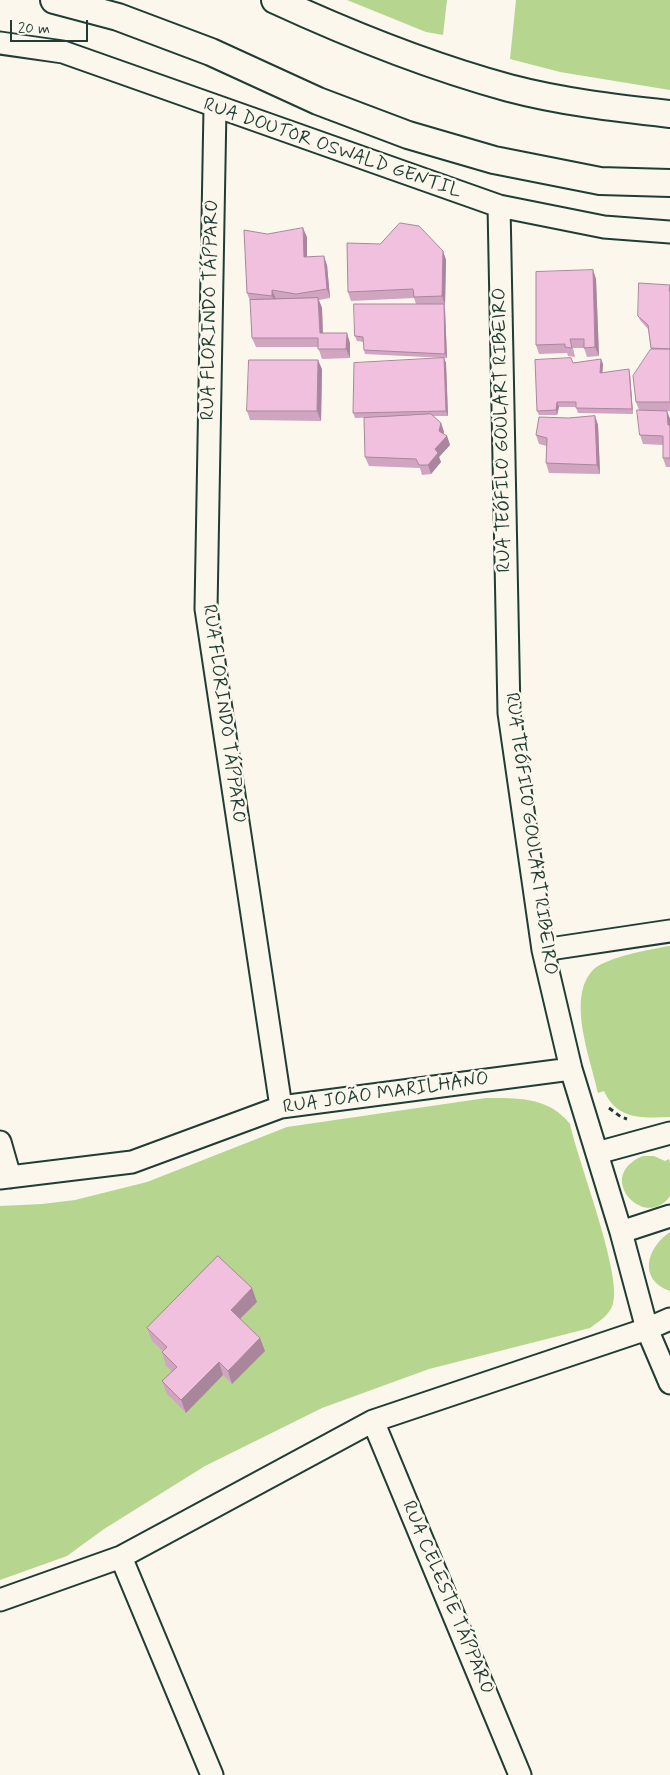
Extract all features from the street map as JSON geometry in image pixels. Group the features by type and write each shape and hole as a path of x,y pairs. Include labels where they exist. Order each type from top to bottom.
{"street":[{"path":"54,0 118,16 211,52 318,101 418,138 494,160 600,181 670,183"},
{"path":"275,0 344,32 423,62 510,88 607,108 670,114"},
{"name":"RUA DOUTOR OSWALD GENTIL","path":"0,42 63,52 215,108 499,206 604,226 670,232"},
{"name":"RUA FLORINDO TÁPPARO","path":"215,108 206,609 281,1107"},
{"name":"RUA TEÓFILO GOULART RIBEIRO","path":"499,206 509,713 543,950 571,1069 621,1232 647,1329 670,1383"},
{"path":"543,950 670,931"},
{"name":"RUA JOÃO MARILHANO","path":"5,1177 132,1162 281,1107 571,1069"},
{"path":"597,1154 670,1133"},
{"path":"0,1142 5,1177"},
{"path":"621,1232 670,1216"},
{"path":"0,1600 121,1557 373,1421 647,1329 670,1319"},
{"name":"RUA CELESTE TÁPPARO","path":"373,1421 520,1775"},
{"path":"121,1557 212,1775"}],"path":[{"path":"583,1105 604,1097 606,1106 621,1118 629,1120"}],"green space":[{"path":"347,0 447,0 443,35 426,32"},
{"path":"516,0 670,0 670,90 560,72 510,59"},
{"path":"670,946 670,1117 640,1117 623,1112 616,1107 604,1091 598,1093 583,1030 581,996 585,982 599,965 630,954"},
{"path":"486,1098 521,1099 543,1104 562,1115 570,1124 611,1268 614,1289 613,1304 606,1315 590,1328 429,1369 322,1408 205,1466 104,1529 67,1556 0,1580 0,1206 75,1200 147,1182 287,1127"},
{"path":"643,1156 654,1156 665,1161 669,1159 670,1163 670,1196 660,1205 648,1208 637,1204 628,1197 623,1187 623,1176 629,1165"},
{"path":"670,1232 670,1291 660,1286 653,1279 649,1263 655,1246"}],"building":[{"path":"400,223 419,226 443,251 442,296 414,297 413,289 348,292 347,243 380,244"},
{"path":"303,228 304,257 324,256 327,289 296,294 272,290 272,296 247,293 244,230 267,234"},
{"path":"593,270 595,347 584,348 584,339 570,339 572,348 565,347 565,344 536,345 536,272"},
{"path":"639,283 670,285 670,349 651,348 648,325 638,316"},
{"path":"318,298 320,333 347,333 346,349 318,349 318,338 252,338 250,300"},
{"path":"354,304 444,304 445,354 364,350 363,337 355,336"},
{"path":"651,349 670,349 670,402 636,402 633,376"},
{"path":"444,358 446,411 353,413 354,363"},
{"path":"571,358 573,363 601,359 600,373 629,369 632,409 576,408 576,402 557,402 556,410 537,411 535,360"},
{"path":"249,360 318,360 317,411 247,411"},
{"path":"637,410 667,411 668,425 670,425 670,458 663,458 663,436 640,435"},
{"path":"431,414 441,423 439,431 447,436 435,449 438,453 428,465 419,465 416,459 365,457 364,418"},
{"path":"595,416 597,465 546,463 547,438 536,435 539,417 568,418"},
{"path":"218,1256 252,1288 231,1310 260,1338 228,1371 219,1362 181,1400 162,1381 177,1367 162,1352 167,1347 147,1328"}]}
